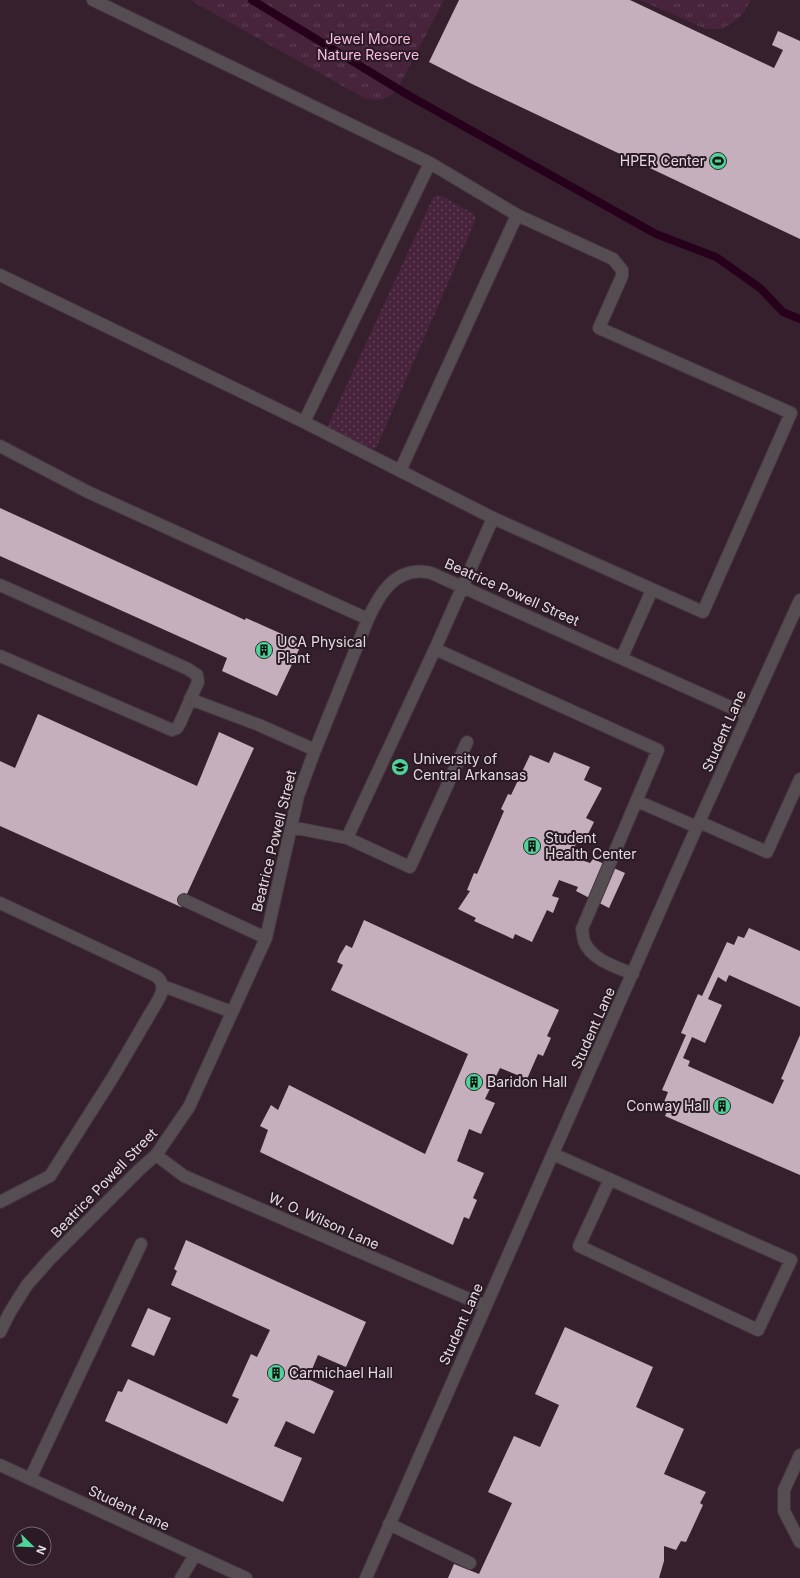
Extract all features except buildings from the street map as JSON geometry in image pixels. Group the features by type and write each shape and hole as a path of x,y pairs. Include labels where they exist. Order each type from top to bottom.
{"street":[{"path":"0,275 304,422 493,518 703,612 791,413 600,328 622,276 622,270 613,259 517,215 430,163 93,0"},
{"path":"304,422 430,163"},
{"path":"400,471 517,215"},
{"path":"0,446 88,492 368,619"},
{"path":"347,838 435,649 493,518"},
{"name":"Beatrice Powell Street","path":"0,1332 10,1312 27,1285 62,1248 156,1155 189,1107 266,938 298,796 315,750 377,599 385,588 394,580 415,572 426,572 462,586 622,657 748,715"},
{"path":"0,585 192,671 197,675 198,679 180,723 177,728 172,730 0,656"},
{"path":"622,657 652,590"},
{"name":"Student Lane","path":"366,1578 698,825 800,600"},
{"path":"435,649 658,750 582,929 584,942 601,960 633,974"},
{"path":"190,698 259,725 315,750"},
{"path":"291,827 347,838 410,867 467,742"},
{"path":"637,802 766,852 800,779"},
{"path":"184,900 266,938"},
{"path":"0,903 154,975 159,978 163,986 161,996 113,1077 50,1176 0,1202"},
{"path":"163,986 232,1012"},
{"path":"553,1154 610,1179 791,1260 758,1330 579,1246 610,1179"},
{"name":"W. O. Wilson Lane","path":"156,1155 184,1176 485,1306"},
{"path":"30,1479 141,1244"},
{"path":"800,1455 784,1490 784,1511 800,1542"},
{"name":"Student Lane","path":"0,1465 246,1578"},
{"path":"389,1524 470,1563"},
{"path":"181,1578 195,1555"}],"shaded area":[{"name":"University of Central Arkansas","path":"0,0 800,0 800,1578 0,1578"}],"green space":[{"name":"Jewel Moore Nature Reserve","path":"190,0 444,0 398,88 391,95 383,99 374,100 364,98"},
{"path":"640,0 751,0 743,13 734,22 721,29 706,29"},
{"path":"437,195 442,196 472,213 475,217 475,221 377,446 371,450 327,428 433,198"}],"waterway":[{"path":"252,0 408,95 656,234 716,257 760,288 783,312 800,319"}],"place":[{"name":"HPER Center","path":"718,161"},
{"name":"UCA Physical Plant","path":"264,650"},
{"name":"University of Central Arkansas","path":"400,767"},
{"name":"Student Health Center","path":"532,846"},
{"name":"Baridon Hall","path":"474,1082"},
{"name":"Conway Hall","path":"722,1106"},
{"name":"Carmichael Hall","path":"276,1373"}]}
